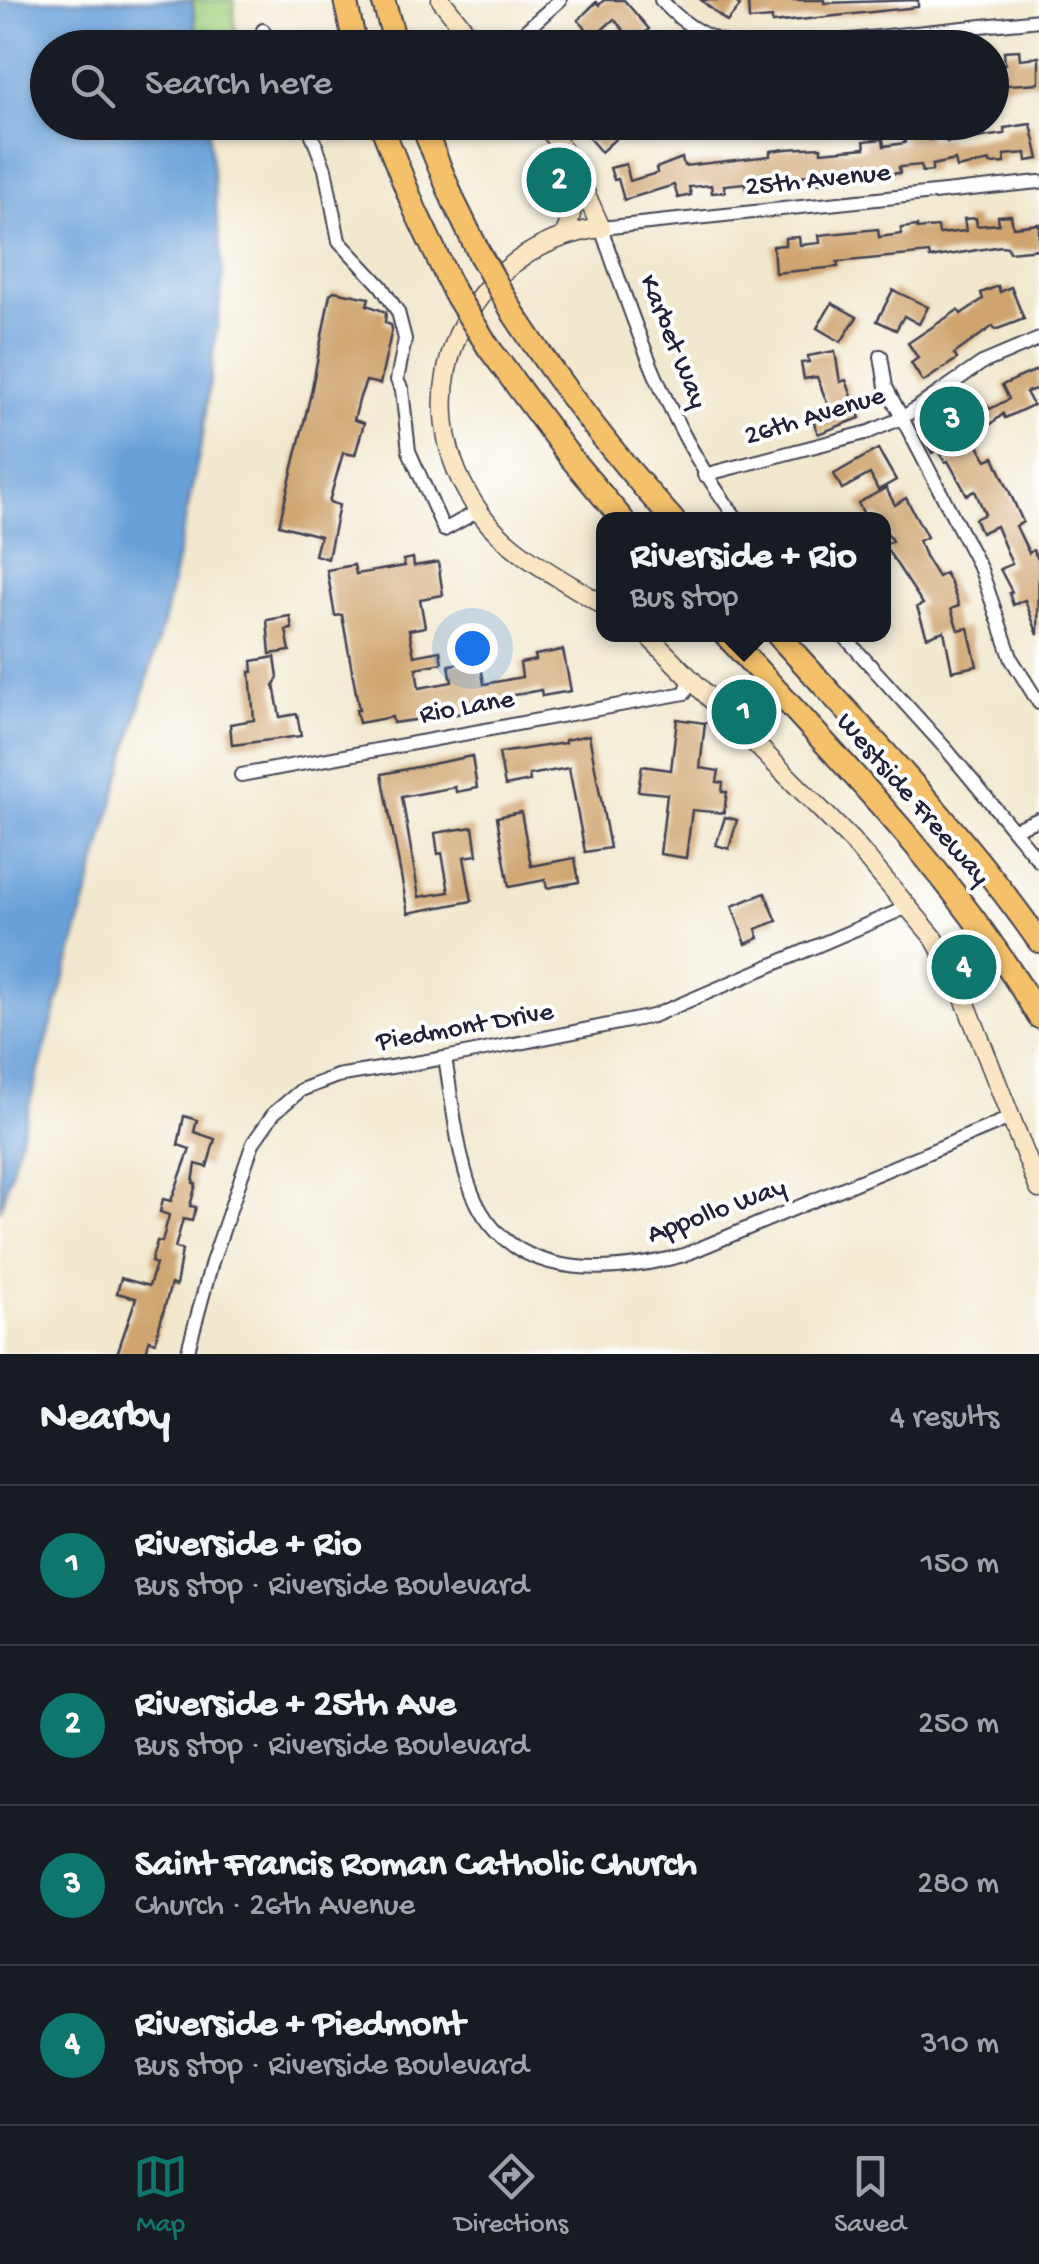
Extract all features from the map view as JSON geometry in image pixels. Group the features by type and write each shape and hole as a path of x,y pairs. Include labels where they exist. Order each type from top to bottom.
{"highway":[{"path":"344,0 352,30"},
{"path":"384,0 392,30"},
{"path":"387,140 454,292 489,348 616,512"},
{"path":"428,140 480,256 515,316 558,381 666,512"},
{"name":"Westside Freeway","path":"732,642 900,827 957,896 1039,1017"},
{"name":"Westside Freeway","path":"784,642 986,868 1039,941"}],"street":[{"path":"441,0 465,30"},
{"path":"526,30 560,0"},
{"path":"661,0 679,19 698,30"},
{"path":"944,30 1039,20"},
{"path":"313,140 324,169 339,241 381,286 398,312 405,339 396,380 402,390 409,451 444,530 478,511"},
{"path":"551,140 574,200 572,221 564,236"},
{"path":"556,140 580,179 602,228 564,236 522,256 482,292 450,354 443,395 445,429 457,473 478,511 510,544 596,601"},
{"name":"25th Avenue","path":"602,228 1039,182"},
{"name":"Karbet Way","path":"602,228 655,380 704,475 732,512"},
{"name":"26th Avenue","path":"704,475 837,442 902,418 982,363 1039,339"},
{"path":"881,356 886,386 981,570 1012,660 1039,703"},
{"path":"655,642 852,841 934,938 956,978 1039,1189"},
{"path":"849,642 1039,860"},
{"name":"Rio Lane","path":"241,775 685,693 692,677"},
{"path":"1015,828 1039,819"},
{"name":"Piedmont Drive","path":"187,1354 246,1157 274,1112 301,1090 327,1079 653,1016 910,906"},
{"name":"Appollo Way","path":"445,1058 464,1168 478,1204 501,1235 524,1252 573,1268 627,1268 684,1255 1010,1118"}],"green space":[{"path":"192,0 233,0 235,30 196,30"}],"water":[{"path":"0,0 192,0 196,30 30,30 30,140 210,140 223,278 203,435 166,612 0,1211"}],"building":[{"path":"604,0 624,0 649,29 623,30 614,19 602,30 587,30 578,20 596,2 599,5"},
{"path":"701,0 734,0 740,6 727,22"},
{"path":"748,0 918,0 918,7 772,23 772,18 749,20"},
{"path":"1019,50 1020,59 1039,57 1039,83 1009,85 1009,51"},
{"path":"1031,124 1039,159 1027,161 1026,153 1004,155 1005,163 990,161 957,168 955,160 932,165 932,171 922,172 921,165 899,167 900,173 888,174 887,166 864,169 865,178 852,179 851,171 829,174 830,181 817,183 816,174 794,177 795,185 782,186 781,178 760,180 760,188 746,190 745,183 724,185 725,192 712,193 711,185 689,187 691,195 678,198 674,185 624,200 610,168 626,164 630,181 657,173 656,168 682,158 684,166 770,156 770,151 786,149 821,147 821,152 865,148 864,141 874,140 883,140 884,146 905,140 1009,140 1009,127"},
{"path":"591,140 614,140 601,152"},
{"path":"1011,215 1013,227 1039,224 1039,249 1009,252 1008,247 1001,246 930,258 929,253 837,262 838,267 775,273 773,246 785,245 785,238 799,237 800,245 820,243 819,235 878,229 879,237 902,234 901,228 917,226 938,227 939,234 966,231 964,219 976,218 977,226 999,224 998,216"},
{"path":"998,286 1000,292 1011,287 1024,319 995,330 993,326 954,354 957,359 923,382 911,363 918,358 908,343 958,310 961,314 983,299 981,293"},
{"path":"893,290 928,307 919,324 904,316 896,330 877,321"},
{"path":"334,291 369,298 367,305 386,312 385,323 392,329 380,384 366,381 360,397 354,420 364,423 355,455 343,453 329,502 339,505 328,559 315,555 320,536 279,525 330,294"},
{"path":"832,303 857,317 841,342 817,328"},
{"path":"835,351 840,382 846,380 860,418 818,434 810,412 828,405 817,377 804,379 801,363 809,362 808,356"},
{"path":"1039,369 1039,388 1026,392 1033,405 1005,418 1003,414 965,437 967,444 976,442 987,460 994,457 1023,522 1016,526 1029,553 1033,550 1039,561 1038,635 1025,600 1013,605 1009,593 1012,592 1000,569 1012,564 996,526 981,533 975,519 985,514 975,491 967,495 948,461 937,450 932,453 923,437 949,425 980,397 990,409 1009,399 1002,385"},
{"path":"878,449 896,480 878,490 870,474 842,489 834,474"},
{"path":"886,488 895,505 906,498 927,537 919,541 925,556 938,577 945,573 951,584 959,606 951,609 958,630 968,628 977,666 952,671 944,631 927,637 917,607 923,604 891,556 891,512 863,512 858,503"},
{"path":"413,558 414,566 438,562 443,595 420,599 425,627 409,630 414,656 440,651 442,663 416,668 419,688 452,682 449,665 480,660 484,684 522,677 520,663 536,660 535,655 563,650 571,691 542,696 541,690 508,696 510,704 457,714 393,723 392,717 359,723 342,615 335,616 327,570 354,565 356,574 405,566 403,560"},
{"path":"290,616 292,629 286,630 290,651 270,654 267,620"},
{"path":"275,657 278,677 274,685 280,717 297,714 301,736 232,745 230,724 254,720 252,661"},
{"path":"677,719 705,723 700,768 719,771 717,782 723,783 722,792 727,792 724,813 692,810 686,858 660,854 667,794 638,791 642,766 671,770"},
{"path":"589,735 610,848 585,852 569,768 529,775 530,781 505,786 499,753 565,743"},
{"path":"472,756 477,788 456,792 455,787 402,797 419,897 449,892 435,833 473,827 477,855 464,857 472,901 408,913 382,774"},
{"path":"521,812 531,866 575,858 579,882 547,888 545,880 509,887 497,817"},
{"path":"725,817 737,820 729,849 716,845"},
{"path":"765,893 777,921 756,929 759,938 746,944 732,906"},
{"path":"184,1116 197,1120 194,1132 215,1139 207,1167 196,1164 190,1206 196,1207 192,1221 183,1219 175,1248 182,1250 176,1286 171,1284 155,1342 149,1340 146,1354 117,1354 136,1298 117,1293 121,1278 149,1286 156,1264 151,1262 157,1241 162,1242 169,1215 160,1212 163,1199 171,1201 190,1149 178,1145"}],"place":[{"name":"Riverside + 25th Ave","path":"559,180"},
{"name":"Saint Francis Roman Catholic Church","path":"952,419"},
{"name":"Riverside + Rio","path":"744,712"},
{"name":"Riverside + Piedmont","path":"964,967"}]}
